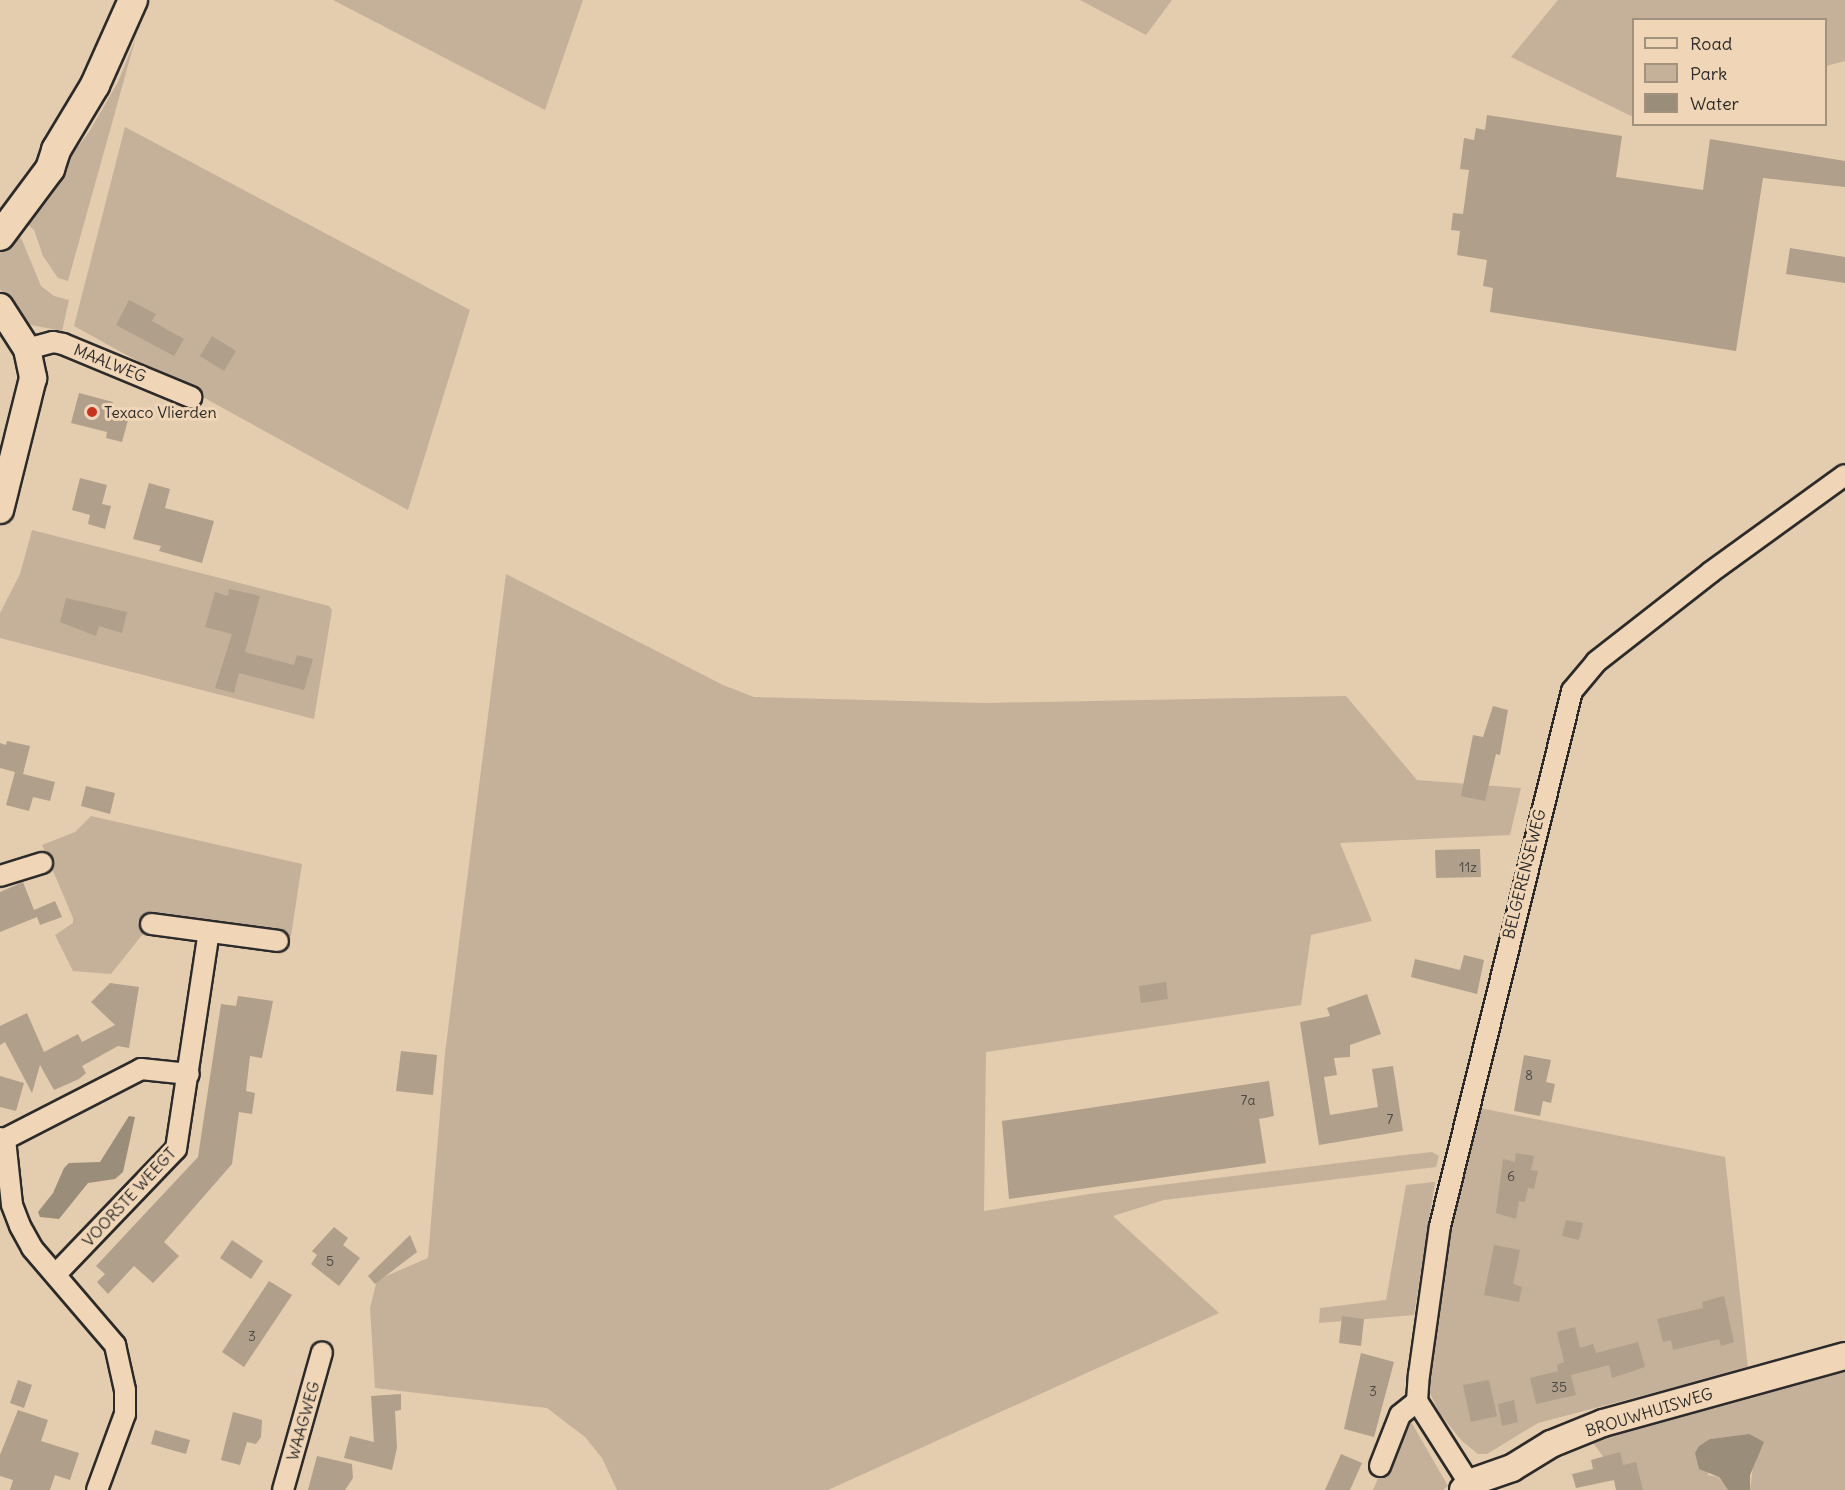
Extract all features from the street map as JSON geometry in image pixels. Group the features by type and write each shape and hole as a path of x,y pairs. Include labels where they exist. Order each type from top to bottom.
{"main road":[{"path":"0,236 50,169 56,150 95,85 133,0"},
{"path":"0,200 56,150"}],"street":[{"path":"0,307 27,348 33,378 0,510"},
{"path":"0,334 27,348"},
{"name":"MAALWEG","path":"27,348 53,342 63,344 191,397"},
{"name":"BELGERENSEWEG","path":"1417,1401 1440,1226 1572,691 1596,662 1711,572 1845,475"},
{"path":"0,876 42,863"},
{"path":"151,924 278,941"},
{"name":"VOORSTE WEEGT","path":"56,1274 176,1149 209,932"},
{"path":"97,1490 125,1414 121,1367 115,1345 107,1331 32,1248 20,1226 12,1205 2,1138 141,1069 189,1074"},
{"name":"WAAGWEG","path":"284,1490 322,1352"},
{"name":"BROUWHUISWEG","path":"1466,1486 1512,1468 1551,1444 1603,1423 1845,1356"},
{"path":"1380,1466 1400,1415 1417,1401 1466,1486"}],"green space":[{"path":"333,0 583,0 545,110"},
{"path":"1080,0 1172,0 1146,35"},
{"path":"1558,0 1845,0 1845,61 1827,66 1827,18 1632,18 1632,117 1511,57"},
{"path":"136,37 68,281 58,278 43,256 34,230 22,219 89,132 118,82"},
{"path":"125,127 470,310 408,510 74,326"},
{"path":"13,229 22,240 41,286 54,296 69,300 62,331 31,325 4,304 0,288 0,250"},
{"path":"32,530 329,606 332,610 314,719 0,638 0,613 20,574"},
{"path":"506,574 723,685 754,697 985,703 1346,696 1417,780 1521,788 1510,835 1340,843 1372,921 1311,935 1301,1005 986,1052 984,1211 1089,1194 1432,1152 1439,1156 1436,1167 1164,1200 1113,1216 1219,1313 828,1490 617,1490 602,1458 585,1437 547,1408 375,1388 370,1308 377,1280 428,1258 445,1053"},
{"path":"91,816 302,864 291,936 147,917 146,930 111,974 73,971 55,935 73,923 73,918 42,845 75,832"},
{"path":"1475,1107 1725,1157 1748,1368 1538,1423 1487,1454 1478,1454 1462,1441 1439,1413 1426,1384 1445,1238"},
{"path":"1435,1182 1414,1315 1319,1323 1320,1308 1386,1300 1406,1185"},
{"path":"1845,1368 1845,1490 1750,1490 1753,1466 1749,1434 1710,1439 1708,1475 1718,1477 1728,1490 1627,1490 1589,1437"},
{"path":"1410,1420 1448,1486 1443,1490 1373,1490 1397,1433"}],"water":[{"path":"129,1116 135,1117 123,1172 115,1179 88,1183 59,1219 40,1217 38,1212 53,1193 64,1168 69,1163 100,1162"},
{"path":"1749,1434 1764,1442 1750,1475 1750,1490 1728,1490 1719,1477 1699,1469 1695,1453 1699,1446 1710,1439"}],"building":[{"path":"1487,115 1622,136 1616,177 1703,190 1710,139 1845,161 1845,187 1763,178 1736,351 1490,312 1493,288 1483,286 1487,260 1457,255 1460,231 1451,230 1453,213 1463,214 1469,170 1460,169 1464,138 1474,140 1476,128 1485,130"},
{"path":"1790,248 1845,257 1845,283 1786,274"},
{"path":"129,300 156,314 152,321 184,339 174,356 116,325"},
{"path":"212,336 236,351 224,371 200,356"},
{"path":"79,393 113,402 112,408 130,413 122,442 106,438 107,432 71,423"},
{"path":"80,478 107,485 102,504 111,506 105,529 88,524 90,515 72,510"},
{"path":"149,483 170,489 165,508 214,521 202,563 159,551 161,546 133,539"},
{"path":"229,589 260,596 245,652 294,665 297,655 313,659 304,690 239,673 234,693 215,688 232,634 205,627 215,592 228,596"},
{"path":"66,598 127,612 122,633 99,626 96,636 60,622"},
{"path":"1493,706 1508,710 1500,755 1496,754 1485,801 1461,796 1473,735 1483,737"},
{"path":"7,741 30,746 23,774 55,782 50,801 33,797 29,811 6,805 15,772 0,768 0,743 6,745"},
{"path":"86,786 115,793 110,814 81,806"},
{"path":"1480,849 1481,877 1436,878 1435,850"},
{"path":"23,882 34,910 55,901 62,917 40,925 37,917 0,932 0,892"},
{"path":"1464,955 1484,960 1477,994 1411,977 1415,959 1460,970"},
{"path":"1166,982 1168,999 1141,1003 1139,986"},
{"path":"110,983 139,987 129,1048 118,1046 82,1066 86,1073 79,1079 54,1090 40,1065 32,1093 5,1042 0,1045 0,1026 27,1013 44,1052 78,1034 82,1042 115,1025 91,1002"},
{"path":"1367,994 1381,1034 1350,1045 1350,1057 1334,1058 1337,1075 1324,1077 1330,1115 1378,1107 1372,1069 1393,1066 1403,1131 1319,1145 1300,1022 1330,1016 1327,1008"},
{"path":"238,996 273,1001 262,1058 250,1056 246,1091 255,1093 252,1114 239,1112 232,1164 164,1242 179,1256 153,1283 134,1266 108,1294 97,1282 105,1274 96,1266 198,1157 221,1004 236,1006"},
{"path":"401,1051 437,1055 433,1095 396,1091"},
{"path":"1524,1055 1551,1060 1546,1082 1555,1084 1551,1103 1543,1101 1540,1116 1514,1111"},
{"path":"0,1076 24,1083 16,1111 0,1107"},
{"path":"1269,1081 1274,1116 1259,1119 1266,1163 1009,1199 1002,1121"},
{"path":"1516,1153 1534,1156 1531,1170 1538,1171 1534,1189 1528,1188 1525,1202 1519,1201 1516,1219 1496,1213 1503,1159 1515,1162"},
{"path":"1566,1220 1583,1223 1579,1240 1562,1236"},
{"path":"334,1227 348,1238 343,1245 360,1258 339,1286 311,1264 317,1255 312,1251"},
{"path":"410,1235 417,1252 375,1284 368,1276"},
{"path":"232,1240 263,1261 251,1279 220,1258"},
{"path":"1494,1245 1520,1250 1513,1284 1522,1287 1519,1302 1484,1295"},
{"path":"269,1281 292,1295 244,1367 222,1352"},
{"path":"1724,1296 1734,1342 1721,1346 1719,1339 1673,1350 1671,1340 1663,1342 1657,1319 1703,1308 1702,1302"},
{"path":"1342,1316 1364,1319 1361,1346 1339,1343"},
{"path":"1575,1327 1580,1348 1593,1344 1596,1353 1638,1342 1645,1367 1612,1378 1609,1365 1571,1375 1576,1395 1536,1404 1530,1378 1558,1371 1557,1365 1564,1362 1557,1332"},
{"path":"1361,1353 1394,1362 1374,1437 1344,1429"},
{"path":"18,1380 32,1385 24,1408 10,1403"},
{"path":"1489,1380 1497,1416 1471,1422 1463,1385"},
{"path":"401,1394 401,1410 395,1411 397,1448 392,1470 344,1458 350,1436 374,1442 371,1396"},
{"path":"1514,1400 1518,1422 1502,1426 1498,1404"},
{"path":"18,1410 48,1420 41,1441 79,1453 70,1480 55,1475 50,1490 10,1490 13,1480 0,1476 0,1455"},
{"path":"233,1412 262,1420 261,1437 256,1444 247,1442 240,1465 221,1460"},
{"path":"155,1430 190,1440 186,1454 151,1444"},
{"path":"1620,1452 1623,1465 1636,1462 1643,1490 1616,1490 1614,1480 1576,1488 1572,1474 1593,1469 1591,1460"},
{"path":"1341,1454 1362,1463 1350,1490 1325,1490"},
{"path":"317,1456 352,1464 353,1478 345,1490 308,1490"}],"place":[{"name":"Texaco Vlierden","path":"92,412"}]}
